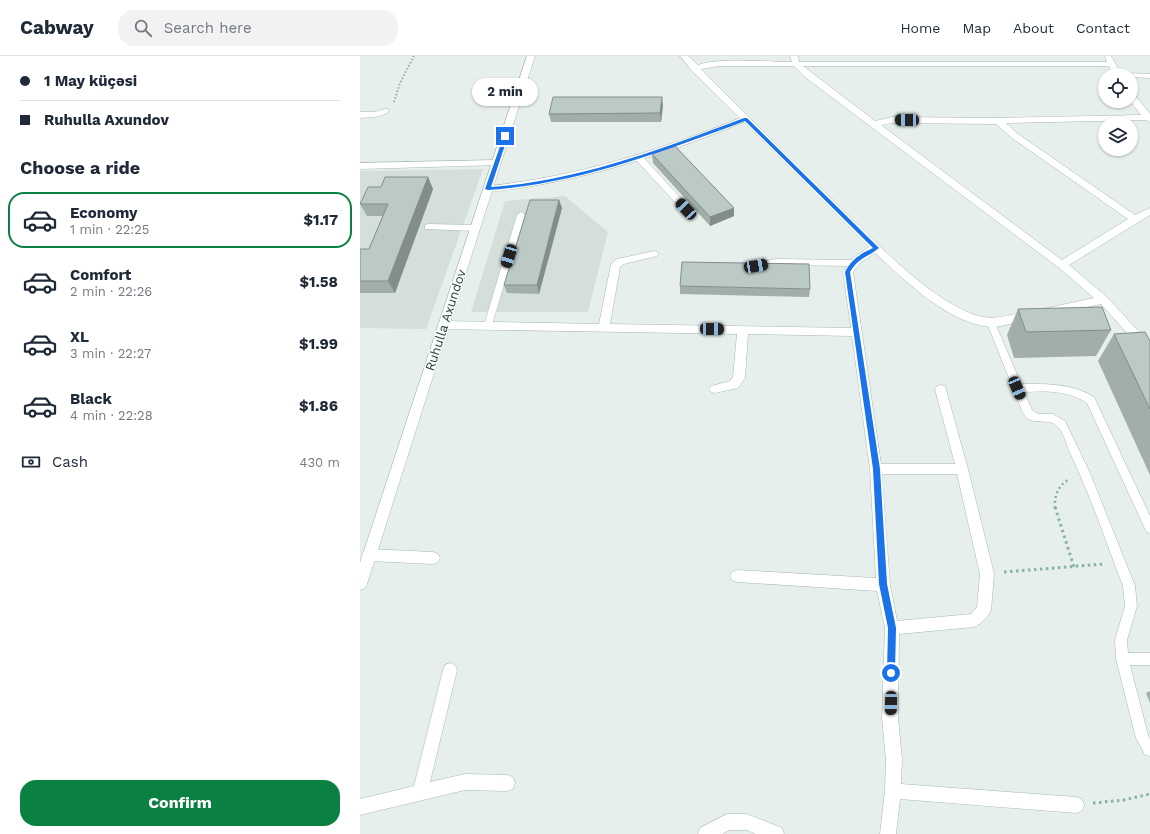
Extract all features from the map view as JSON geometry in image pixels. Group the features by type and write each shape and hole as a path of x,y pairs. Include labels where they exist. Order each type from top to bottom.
{"street":[{"name":"Ruhulla Axundov","path":"360,584 531,56"},
{"path":"684,56 695,69 876,248 917,285 943,303 966,316 991,323 1103,300"},
{"path":"1107,56 1114,68"},
{"path":"695,69 706,65 795,60 984,60 1111,64"},
{"path":"795,60 875,124 1062,264 1103,300 1150,350"},
{"path":"1138,75 1150,76"},
{"path":"1138,105 1149,118"},
{"path":"360,115 376,114 385,111"},
{"path":"875,124 892,120 998,121 1149,118"},
{"path":"488,189 549,181 638,157 687,142 745,119"},
{"path":"998,121 1015,136 1135,219"},
{"path":"360,166 497,163"},
{"path":"1062,264 1150,211"},
{"path":"876,248 861,256 853,263 848,272 876,469 883,584 892,628 890,718 894,760 893,791 888,834"},
{"path":"604,327 614,266 621,261 654,254"},
{"path":"443,325 857,332"},
{"path":"715,389 734,385 739,378 743,329"},
{"path":"892,628 974,620 984,610 987,574 941,389"},
{"path":"876,469 962,469"},
{"path":"369,555 433,558"},
{"path":"737,576 883,584"},
{"path":"420,793 450,670"},
{"path":"360,807 464,782 506,784"},
{"path":"893,791 1076,804"},
{"path":"706,834 727,822 747,822 776,834"}],"lane":[{"path":"638,157 686,209"},
{"path":"488,325 521,215"},
{"path":"428,227 475,228"},
{"path":"756,266 776,262 853,263"},
{"path":"991,323 1028,414 1036,418 1053,418 1062,424 1085,473 1129,586 1131,606 1121,640 1122,659 1142,738 1150,750"},
{"path":"1017,388 1061,388 1083,395 1090,400 1150,528"},
{"path":"1122,659 1150,659"}],"path":[{"path":"385,111 395,102 400,83 414,56"},
{"path":"1074,567 1055,506 1057,491 1065,481 1085,473"},
{"path":"987,574 1120,563"},
{"path":"1076,804 1124,800 1150,794"}],"shaded area":[{"path":"483,169 426,329 360,328 360,171"},
{"path":"565,196 608,232 588,312 471,312 505,201"}],"building":[{"path":"553,97 662,97 660,113 549,114"},
{"path":"675,146 734,208 710,217 652,154"},
{"path":"385,177 428,177 388,281 360,281 360,249 369,249 388,204 360,204 368,187 381,187"},
{"path":"530,200 559,200 537,285 504,285"},
{"path":"682,262 809,264 810,289 680,286"},
{"path":"1102,307 1111,330 1026,332 1018,309"},
{"path":"1145,332 1150,341 1150,409 1114,334"}],"route":[{"path":"505,136 488,189 549,181 593,170 661,151 745,119 876,248 861,256 853,263 848,272 876,469 883,584 892,628 891,673"}]}
